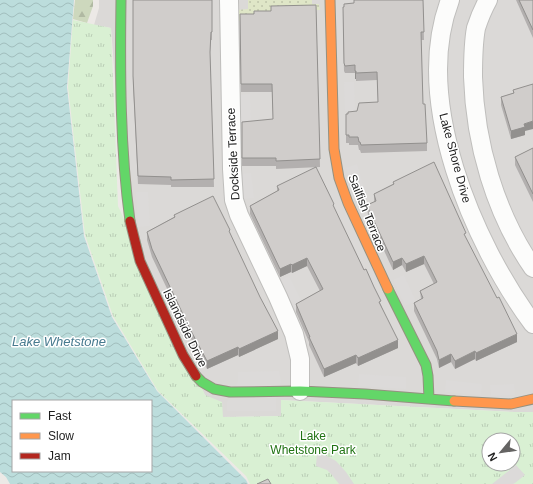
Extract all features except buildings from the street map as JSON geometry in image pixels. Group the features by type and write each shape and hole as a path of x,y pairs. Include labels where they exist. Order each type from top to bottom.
{"street":[{"name":"Islandside Drive","path":"121,0 120,95 125,176 131,228 140,261 183,355 197,377 208,386 230,392 300,391 511,404 533,399"},
{"name":"Dockside Terrace","path":"229,0 232,169 234,200 239,215 294,334 300,359 300,391"},
{"name":"Sailfish Terrace","path":"330,0 334,149 339,178 348,203 373,258 426,366 429,399"},
{"name":"Lake Shore Drive","path":"450,0 440,39 438,75 442,112 453,159 469,210 486,247 510,290 533,324"},
{"path":"488,0 476,28 473,54 473,89 480,141 501,208 515,238 533,268"}],"shaded area":[{"path":"99,0 533,0 533,412 281,400 281,416 223,417 205,395 129,261 111,28 94,25 99,8"},
{"path":"344,82 354,82 355,111 345,111"},
{"path":"250,94 251,126 240,126 239,95"},
{"path":"357,164 365,193 354,197 346,168"},
{"path":"251,173 254,198 242,199 240,174"},
{"path":"136,192 148,192 150,226 138,227"},
{"path":"404,275 416,301 405,306 393,280"},
{"path":"289,276 304,306 293,311 278,281"},
{"path":"279,371 281,382 276,400 276,411 227,411 227,402 238,382 238,372"},
{"path":"359,374 406,377 406,389 358,386"},
{"path":"446,380 482,384 481,395 445,392"},
{"path":"514,384 515,395 491,396 490,385"},
{"path":"317,453 325,455 336,461 354,484 339,484 327,470 316,466"},
{"path":"521,471 525,475 513,484 492,484 507,472 521,472"}],"green space":[{"path":"75,0 93,0 93,6 87,23 73,19"},
{"path":"248,0 312,0 312,4 319,4 320,10 276,11 253,21 236,21 237,10 248,9"},
{"name":"Lake Whetstone Park","path":"73,20 111,28 118,206 205,395 222,402 223,417 281,416 281,400 533,412 533,484 250,484 246,476 158,391 113,316 85,235 68,87"}],"water":[{"name":"Lake Whetstone","path":"0,0 74,0 67,87 84,236 112,317 157,391 246,480 248,484 10,484 6,477 0,472"}],"traffic: fast":[{"path":"121,0 122,139 130,221"},
{"path":"388,289 426,365 429,399"},
{"path":"196,376 202,382 214,389 230,392 300,391 365,394 454,401"}],"traffic: slow":[{"path":"330,0 334,149 339,178 348,203 388,289"},
{"path":"454,401 511,404 533,399"}],"traffic: jam":[{"path":"130,221 140,261 183,355 196,376"}]}
